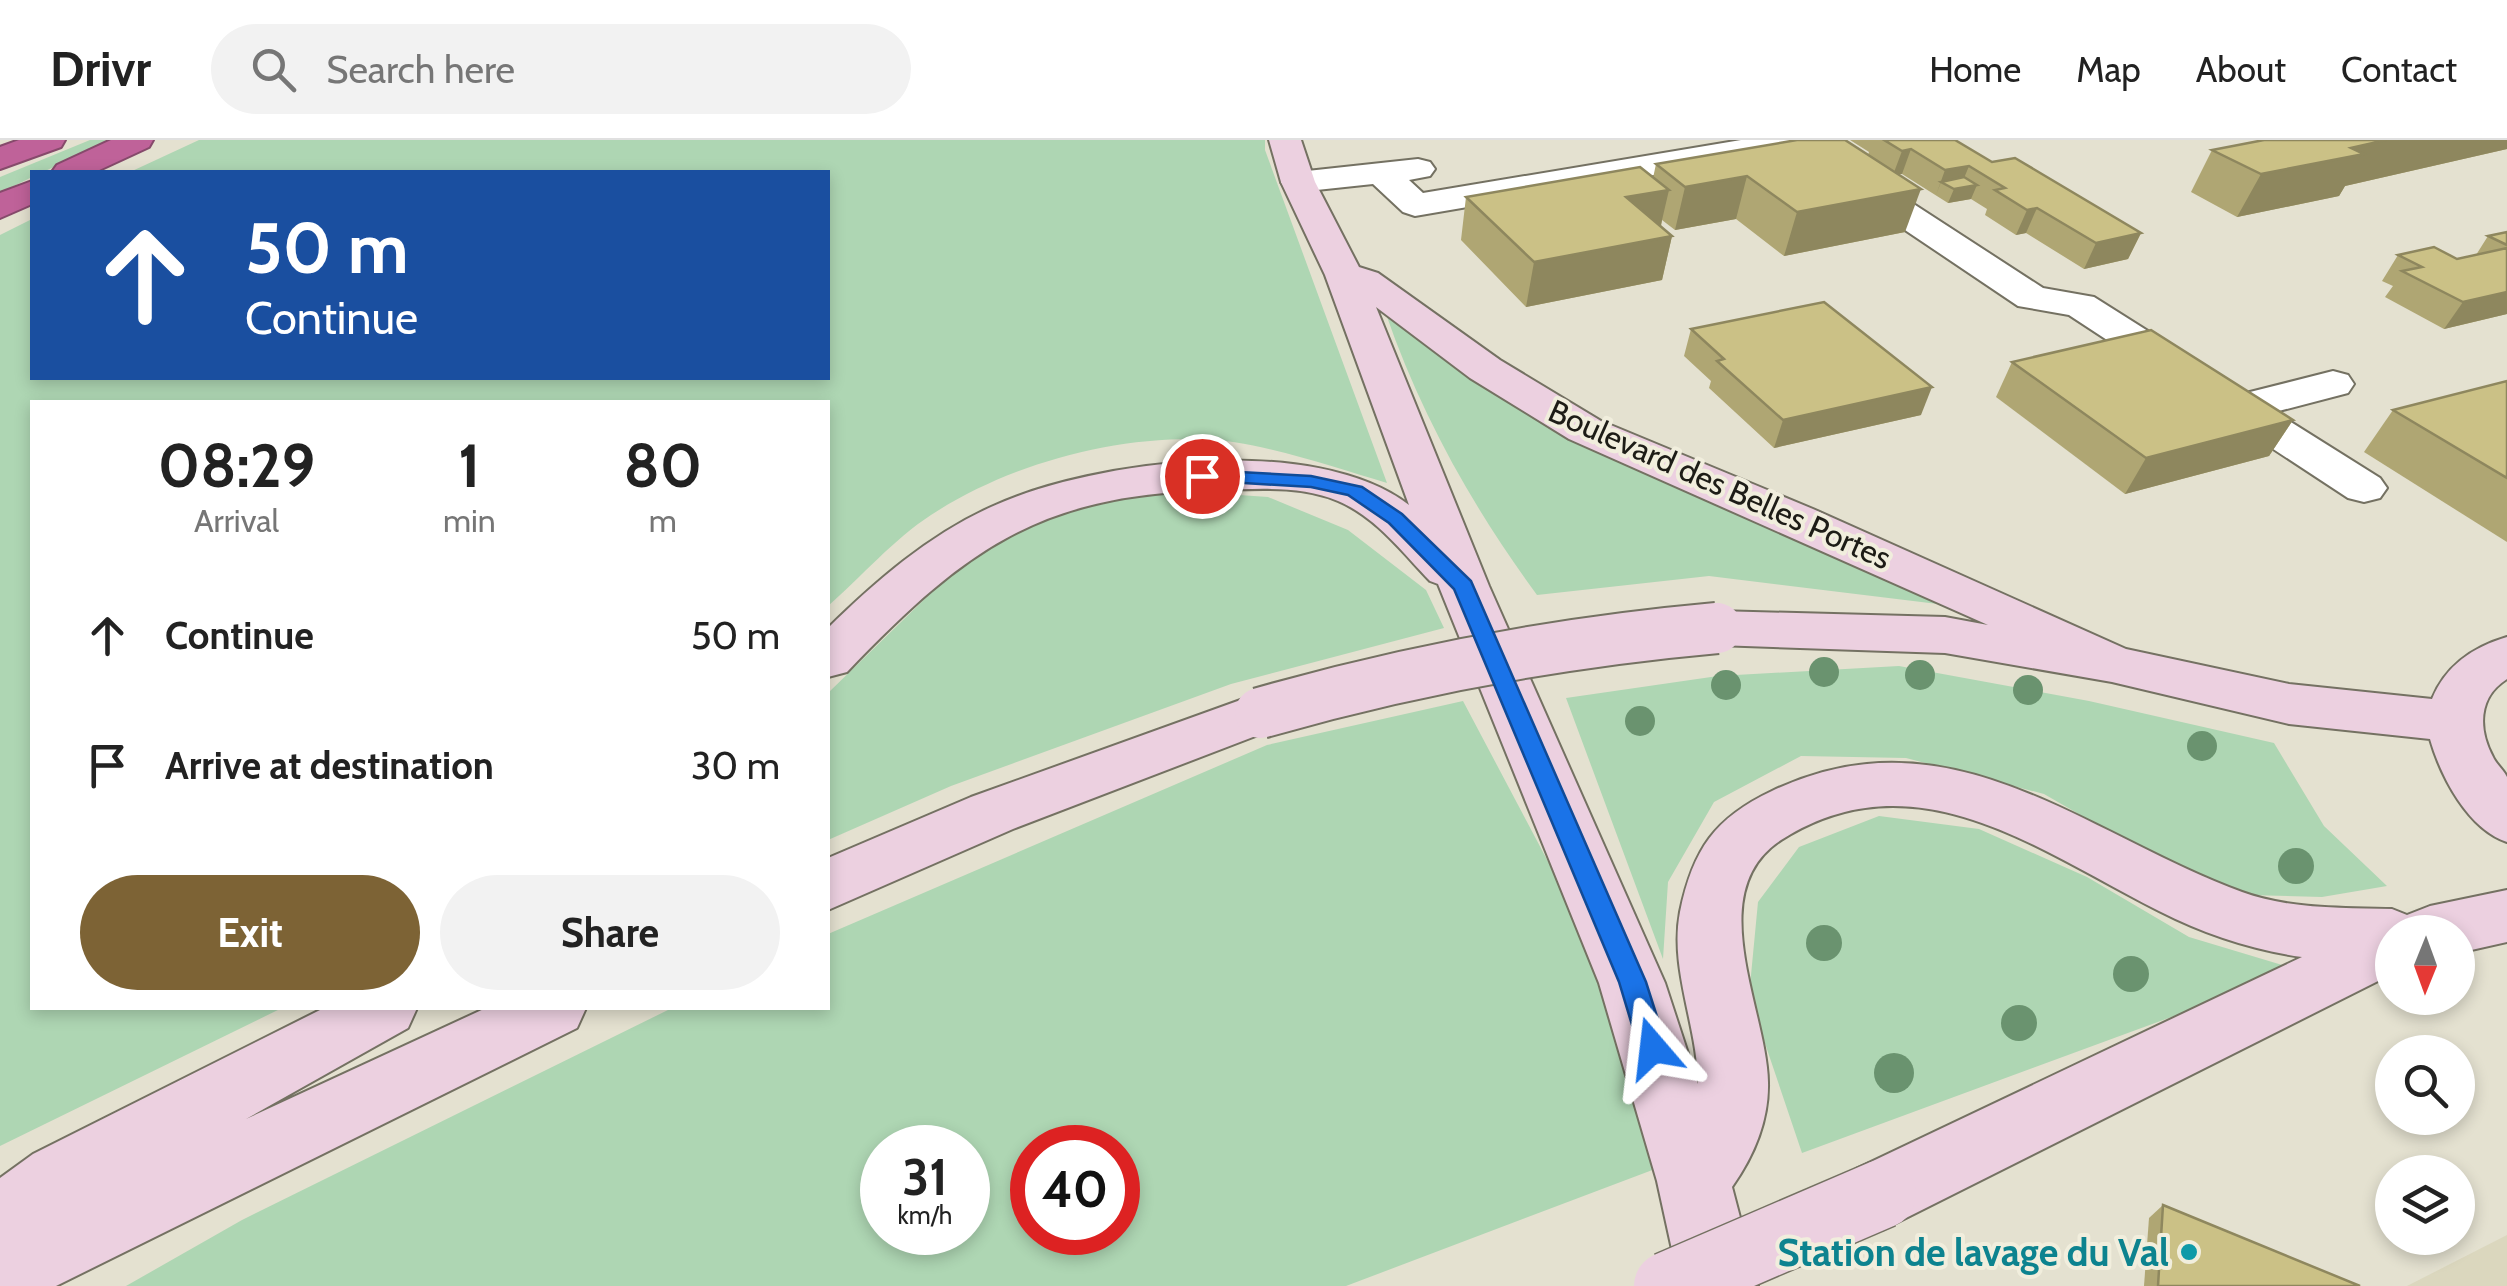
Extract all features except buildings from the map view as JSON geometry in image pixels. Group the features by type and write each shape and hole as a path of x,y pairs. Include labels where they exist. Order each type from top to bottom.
{"highway":[{"path":"0,160 50,140"},
{"path":"73,170 136,140"},
{"path":"0,206 30,191"}],"street":[{"path":"1285,140 1298,182 1344,275 1464,586 1632,982 1694,1180 1719,1286"},
{"path":"1383,174 1415,206 1794,140 2032,298 2080,305 2364,488"},
{"path":"1298,182 1455,162"},
{"name":"Boulevard des Belles Portes","path":"1344,275 1364,281 1455,348 1585,430 1847,542 2112,664"},
{"path":"2239,408 2333,384"},
{"path":"830,657 884,600 934,559 979,532 1042,502 1137,480 1241,476 1335,484 1376,502 1464,586"},
{"path":"830,884 992,813 1260,713 1446,664 1628,635 1717,628 1945,635 2112,664 2288,704 2454,721"},
{"path":"2507,654 2482,666 2463,684 2454,721 2461,754 2481,790 2507,819"},
{"path":"1694,1180 1726,1132 1736,1066 1710,944 1712,903 1738,841 1809,798 1861,786 1909,783 1958,789 2053,823 2175,893 2231,915 2274,928 2375,938"},
{"path":"2475,923 2507,916"},
{"path":"1668,1286 1882,1194 2375,948"},
{"path":"12,1259 59,1180 289,1062 380,1010"},
{"path":"12,1259 549,1010"}],"shaded area":[{"path":"2507,1235 2507,1286 2407,1286 2475,1255 2475,1251"}],"green space":[{"path":"90,140 112,140 47,170 30,170 30,178 0,193 0,177"},
{"path":"199,140 1265,140 1265,150 1387,483 1294,455 1222,441 1166,440 1095,449 1026,468 961,497 904,535 830,604 830,400 30,400 30,1010 278,1010 0,1146 0,235 30,220 30,380 830,380 830,170 134,170"},
{"path":"1386,314 1954,606 1709,576 1537,595 1491,529 1451,460 1415,388"},
{"path":"1153,489 1268,497 1348,530 1426,590 1444,628 1231,684 951,786 830,839 830,691 974,551 1059,510"},
{"path":"1899,666 2089,701 2274,743 2324,826 2387,886 2322,897 2245,895 2131,844 2044,794 1906,758 1801,756 1714,802 1668,882 1663,959 1566,698 1718,676"},
{"path":"1463,701 1607,973 1663,1166 1346,1286 126,1286 242,1220 668,1010 830,1010 830,933 1267,745"},
{"path":"1879,816 1979,829 2087,877 2189,937 2299,970 1802,1153 1749,996 1758,902 1799,847"}],"place":[{"name":"Station de lavage du Val","path":"2189,1252"}],"route":[{"path":"1202,476 1311,481 1355,491 1396,519 1464,586 1632,982 1653,1048"}]}
